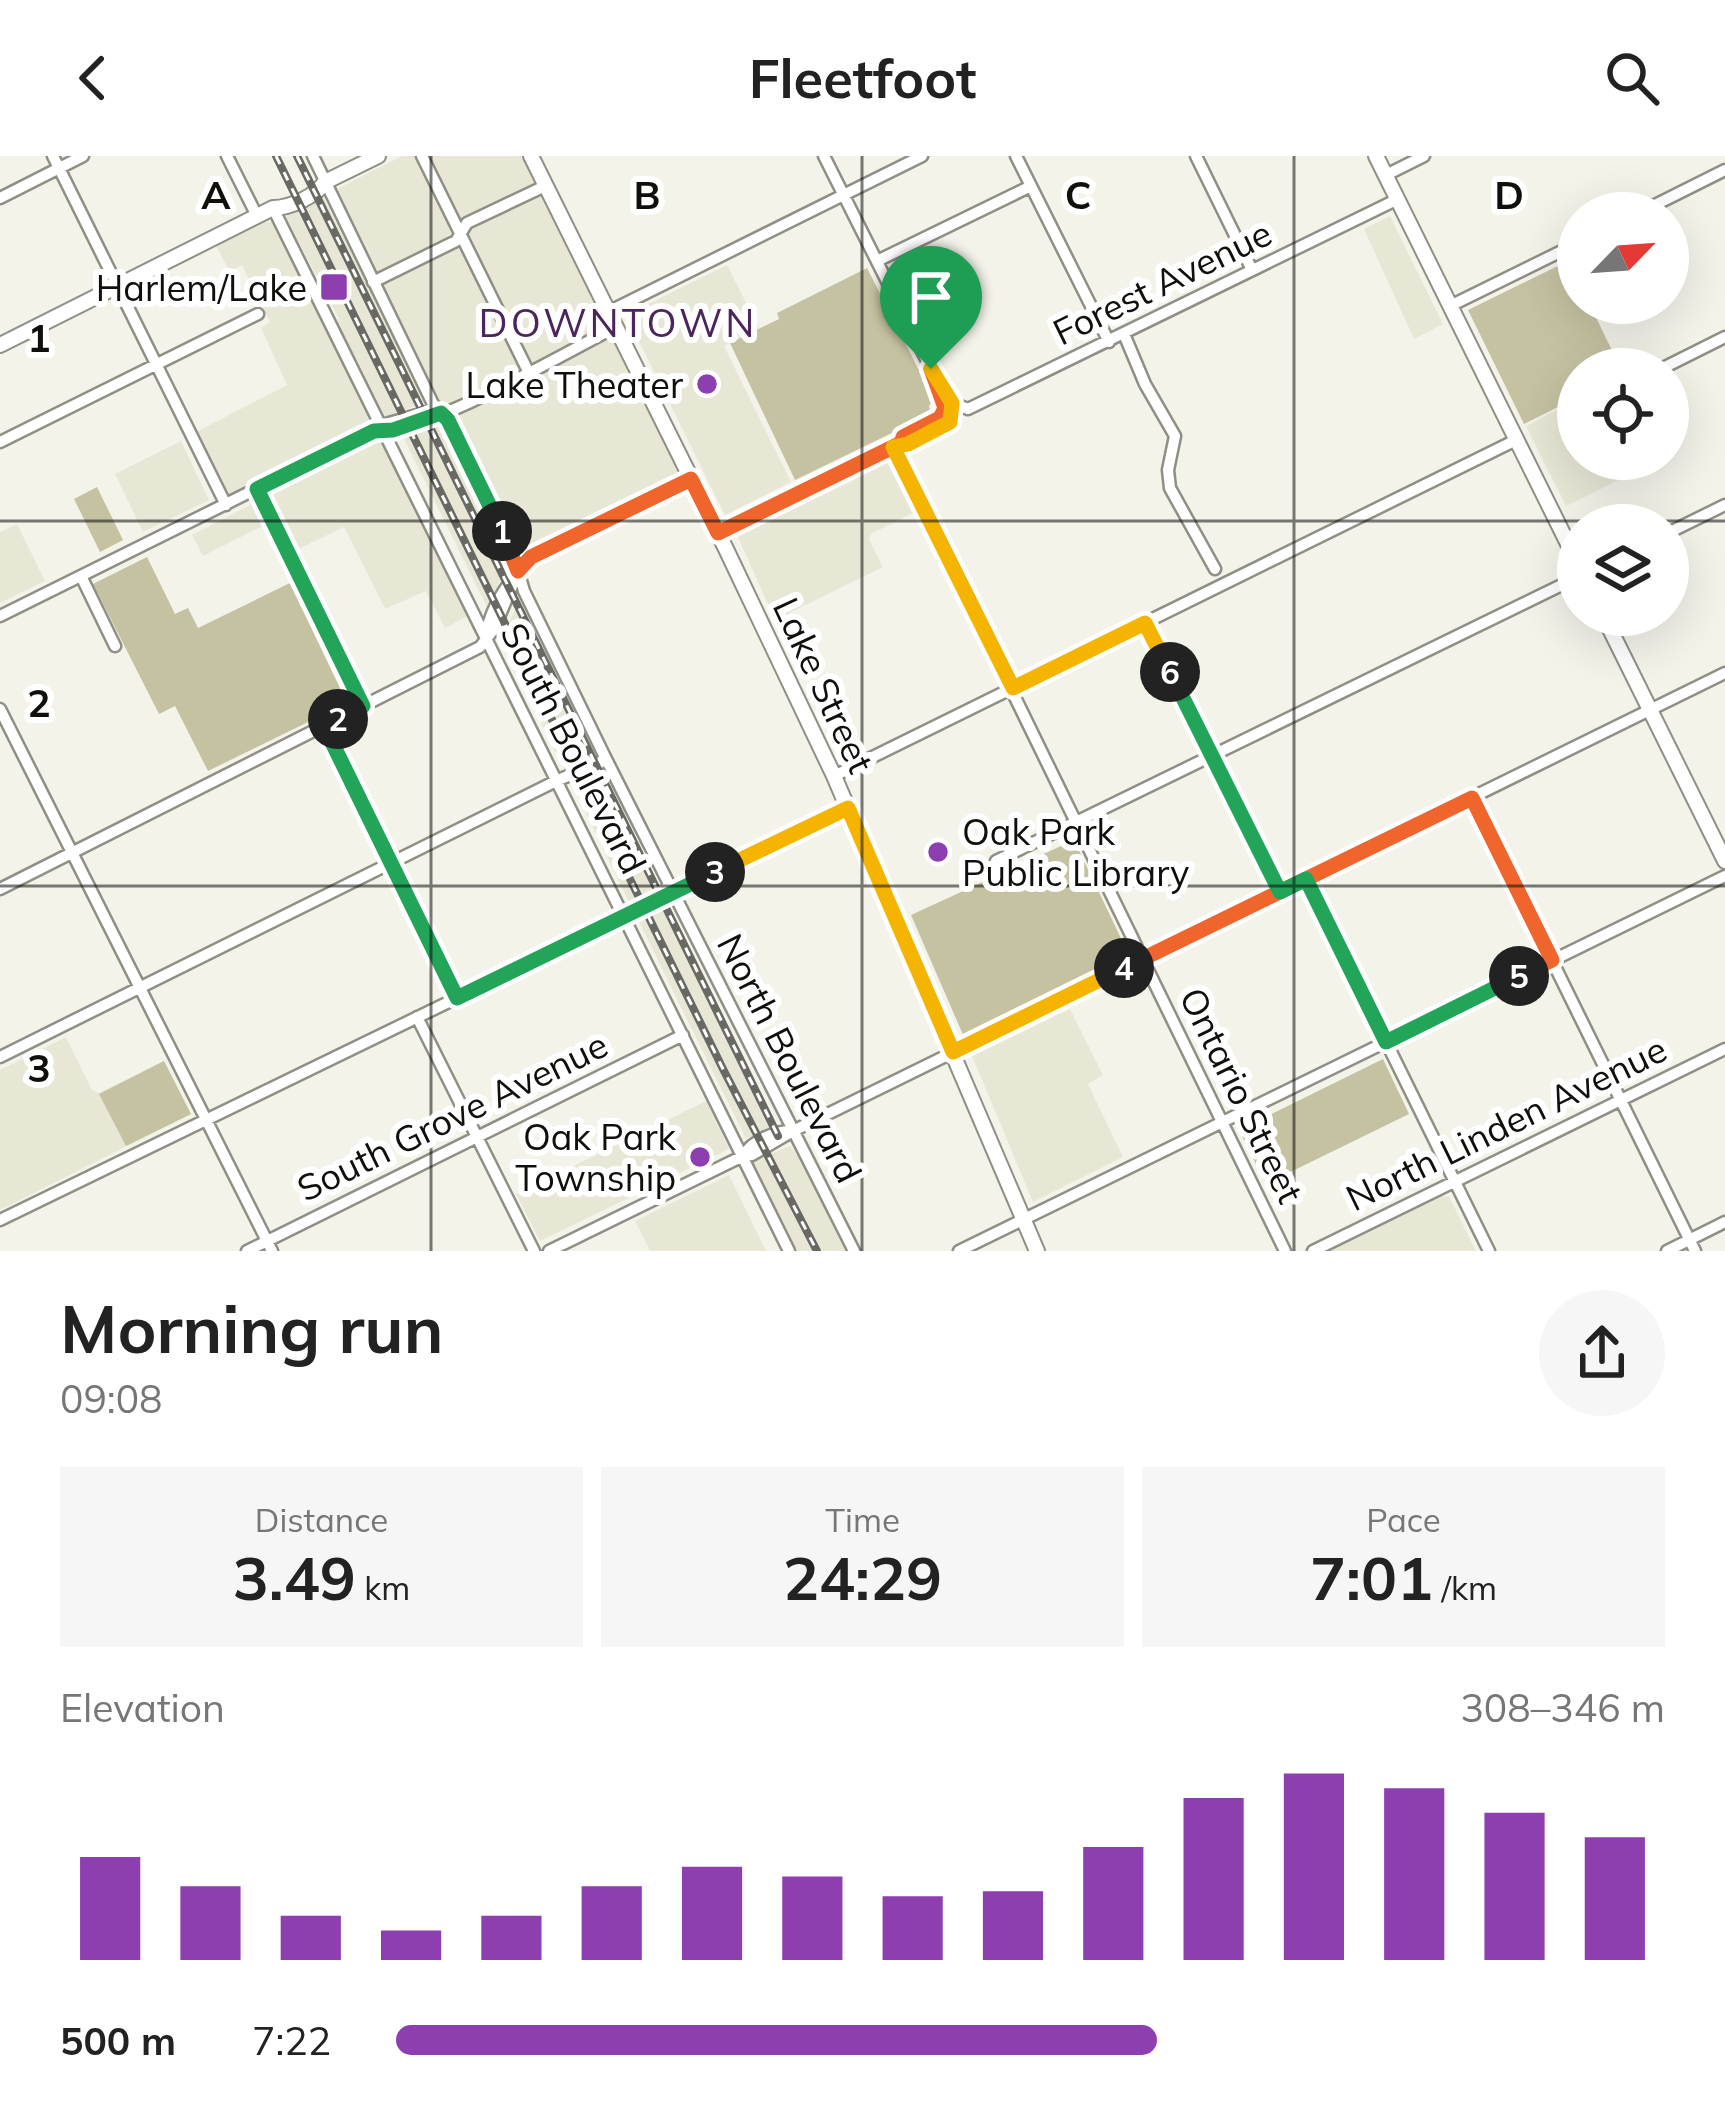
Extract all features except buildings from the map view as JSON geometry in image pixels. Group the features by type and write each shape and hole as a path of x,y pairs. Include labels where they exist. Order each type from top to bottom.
{"main road":[{"path":"0,345 273,208 320,190 325,182 378,156"},
{"name":"Lake Street","path":"530,156 834,776 1037,1251"},
{"path":"1376,156 1557,522"},
{"path":"1613,636 1725,861"}],"street":[{"path":"0,198 56,162 83,156"},
{"path":"227,156 257,216"},
{"name":"North Boulevard","path":"313,156 373,282 454,433 605,757 854,1251"},
{"path":"718,533 897,445 903,437 950,422 948,401 824,156"},
{"path":"0,616 382,429 431,411 441,413 528,371 612,319 922,156"},
{"path":"1016,156 1109,342"},
{"path":"1196,156 1252,270"},
{"path":"1386,175 1424,156"},
{"path":"424,157 528,371"},
{"path":"56,162 226,505"},
{"path":"1681,192 1725,170"},
{"path":"373,282 455,241 467,223 545,186"},
{"path":"877,261 1031,186"},
{"name":"Forest Avenue","path":"948,401 968,409 978,407 1398,199"},
{"name":"South Boulevard","path":"273,208 789,1251"},
{"path":"1450,306 1557,253"},
{"path":"0,442 258,314"},
{"path":"1124,334 1175,436 1168,470 1170,488 1215,569"},
{"path":"1689,355 1725,337"},
{"path":"834,776 1516,440"},
{"name":"Ontario Street","path":"897,445 1285,1251"},
{"path":"0,890 480,647 515,587 518,571 531,557 691,479"},
{"path":"257,489 363,706"},
{"path":"1689,523 1725,505"},
{"path":"81,576 115,646"},
{"path":"996,861 1557,587"},
{"path":"1145,623 1280,892"},
{"path":"549,1251 769,1147 793,1131 1725,673"},
{"path":"0,709 269,1246"},
{"path":"324,726 457,998"},
{"path":"0,1057 558,780 561,774 605,757"},
{"path":"1472,798 1693,1245"},
{"path":"4,1221 848,808"},
{"path":"959,1251 1725,876"},
{"path":"1306,879 1489,1251"},
{"path":"417,1017 534,1251"},
{"name":"South Grove Avenue","path":"248,1251 269,1246 683,1036"},
{"name":"North Linden Avenue","path":"1313,1251 1725,1049"},
{"path":"1667,1251 1693,1245 1725,1222"}],"shaded area":[{"path":"402,156 524,156 678,463 678,477 528,551 515,548 512,543 518,543 465,435 454,414 438,403 338,194 339,188"},
{"path":"322,194 427,406 387,419 382,416 358,361 349,352 337,327 339,318 286,219 290,209 292,213"},
{"path":"1390,216 1443,324 1414,339 1364,229"},
{"path":"273,222 373,422 231,496 196,432 287,385 261,328 270,322 242,265 230,272 216,246"},
{"path":"727,265 759,328 724,346 791,482 725,515 626,315"},
{"path":"1557,266 1557,324 1599,324 1611,348 1557,348 1557,408 1524,424 1468,310"},
{"path":"867,268 934,400 929,406 931,414 795,480 730,343 779,319 777,313"},
{"path":"1557,410 1557,480 1619,480 1565,504 1526,426"},
{"path":"445,422 511,558 487,607 403,437"},
{"path":"375,434 384,439 468,616 445,628 426,591 385,609 344,527 294,551 266,497 266,490"},
{"path":"181,441 209,500 143,532 115,474"},
{"path":"892,459 917,511 871,534 883,567 775,620 738,537"},
{"path":"97,487 123,540 100,552 74,499"},
{"path":"252,504 263,526 203,556 192,535"},
{"path":"17,524 45,581 0,603 0,532"},
{"path":"147,557 175,614 188,608 198,628 290,583 347,703 208,771 175,706 159,714 93,584"},
{"path":"519,602 592,751 562,766 500,639"},
{"path":"601,770 659,887 629,902 572,784"},
{"path":"1074,840 1130,957 964,1037 911,915"},
{"path":"668,906 775,1125 746,1139 638,920"},
{"path":"1070,1009 1103,1075 1088,1084 1123,1157 1033,1202 972,1056"},
{"path":"66,1037 92,1090 99,1093 164,1061 191,1114 0,1210 0,1070"},
{"path":"1383,1059 1409,1114 1266,1184 1239,1130"},
{"path":"164,1061 191,1114 126,1146 99,1094"},
{"path":"706,1101 729,1149 540,1241 516,1194"},
{"path":"790,1146 845,1251 797,1251 761,1184 754,1160"},
{"path":"729,1175 766,1251 650,1251 635,1221"},
{"path":"1449,1196 1476,1251 1329,1251 1440,1197"}],"railway":[{"path":"276,156 723,1069 817,1251"},
{"path":"297,156 778,1136"}],"place":[{"name":"Harlem/Lake","path":"334,287"},
{"name":"Lake Theater","path":"707,384"},
{"name":"Oak Park Public Library","path":"938,852"},
{"name":"Oak Park Township","path":"700,1157"}],"district":[{"name":"DOWNTOWN","path":"618,322"}],"route":[{"path":"931,369 945,408 940,418 903,437 901,443 718,533 691,479 531,557 518,571 514,554 441,413 393,430 374,431 257,489 363,706 324,726 457,998 848,808 953,1052 1191,936 1280,892 1306,879 1472,798 1552,960 1386,1042 1306,879 1288,888 1280,892 1145,623 1013,688 893,447 950,422 952,403 931,369"}]}
